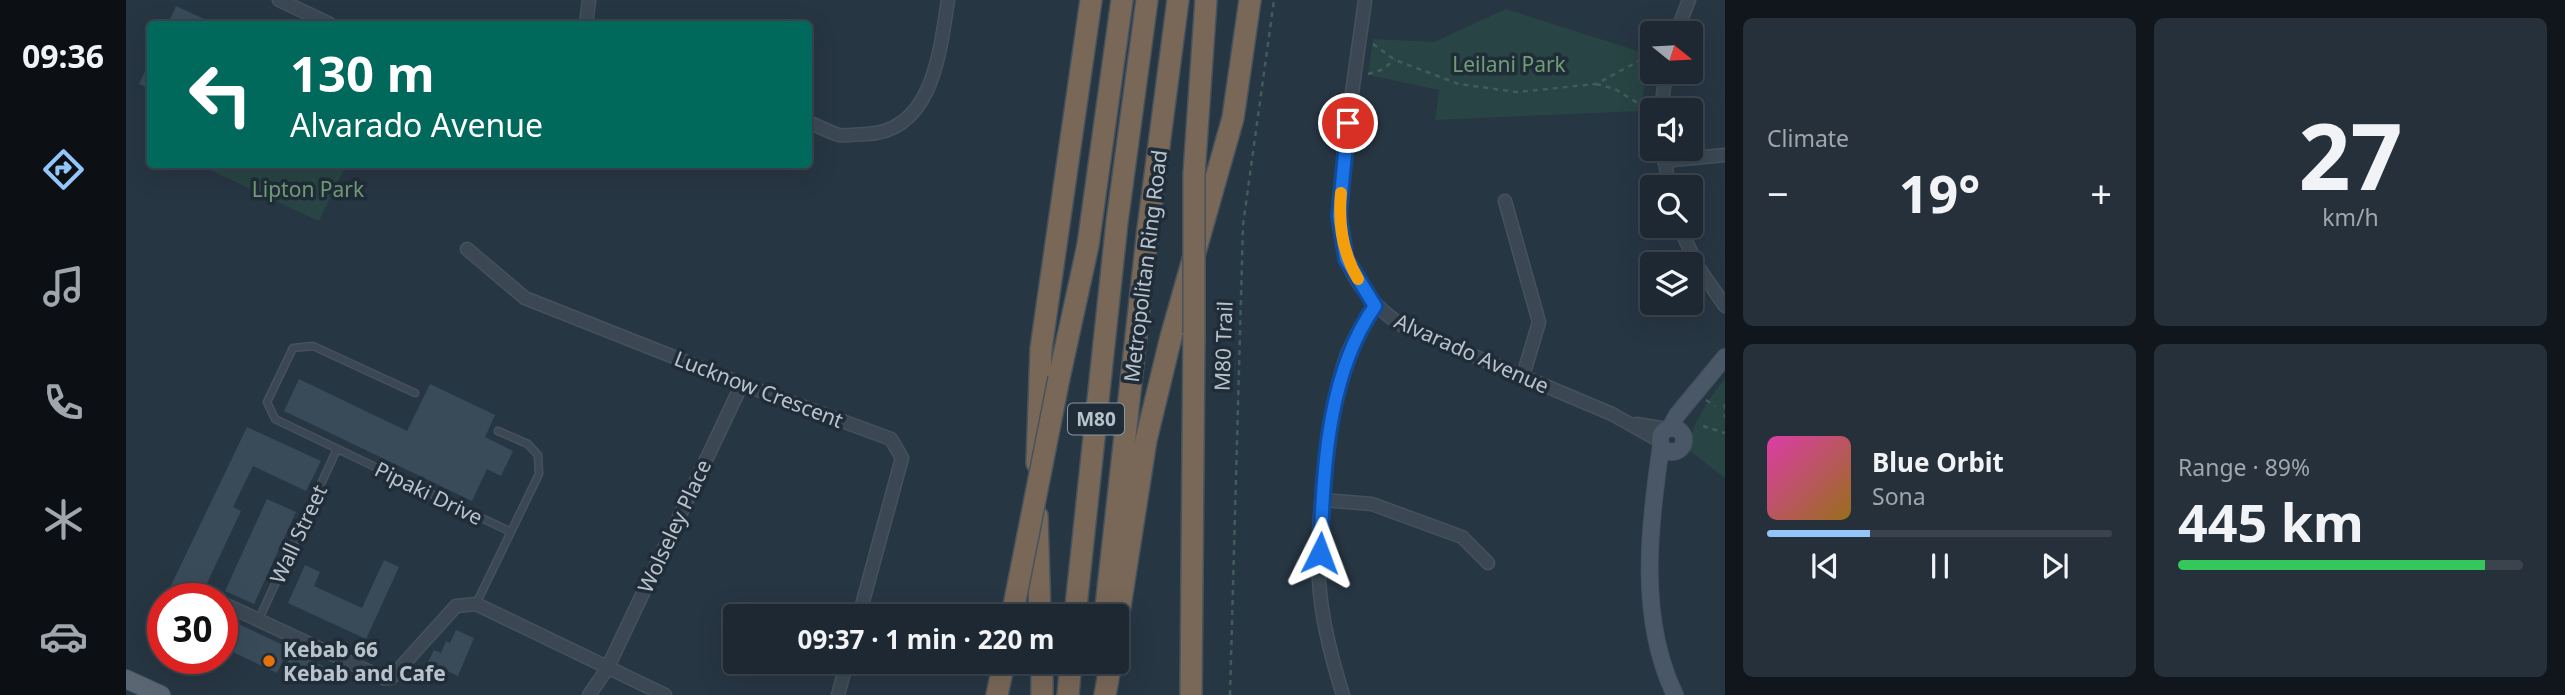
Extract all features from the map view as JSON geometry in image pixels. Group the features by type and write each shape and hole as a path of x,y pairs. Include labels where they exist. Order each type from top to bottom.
{"highway":[{"path":"1039,604 1037,396 1091,0"},
{"path":"1059,378 1108,0"},
{"path":"1014,604 1088,245 1122,0"},
{"name":"Metropolitan Ring Road","path":"1077,604 1117,222 1147,0"},
{"name":"Metropolitan Ring Road","path":"1106,604 1148,229 1178,0"},
{"path":"1191,695 1194,174 1206,0"},
{"path":"1120,604 1146,440 1171,337 1233,118 1250,0"},
{"path":"997,695 1001,674"},
{"path":"1042,674 1042,695"},
{"path":"1068,695 1070,674"},
{"path":"1096,695 1099,674"},
{"path":"1105,695 1109,674"}],"main road":[{"path":"126,679 161,695"}],"street":[{"path":"279,0 324,21"},
{"path":"586,21 589,0"},
{"path":"812,124 840,135 883,134 909,118 926,94 939,63 948,0"},
{"name":"Alvarado Avenue","path":"1365,0 1352,76 1339,216 1346,259 1380,310 1403,326 1669,438"},
{"path":"1681,21 1689,0"},
{"path":"1703,155 1725,155"},
{"path":"1505,201 1539,322 1523,376"},
{"path":"1685,238 1698,267 1725,305"},
{"name":"Lucknow Crescent","path":"467,249 525,298 742,384 891,439 902,458 862,604"},
{"path":"1343,695 1329,649 1319,579 1323,500 1336,393 1347,354 1380,310"},
{"path":"1675,695 1666,677 1656,634 1650,589 1650,542 1657,491 1669,438 1697,394 1725,358"},
{"name":"Wolseley Place","path":"589,695 607,669 742,384"},
{"path":"1323,500 1371,504 1462,537 1488,563"},
{"path":"238,610 383,678 391,678 456,606 477,604 665,695"},
{"name":"Wolseley Place","path":"600,695 607,669"},
{"path":"838,695 844,674"}],"lane":[{"name":"Pipaki Drive","path":"415,393 313,346 293,348 267,402 275,419 510,532"},
{"path":"477,604 539,474 538,455 528,444 498,431"},
{"name":"Wall Street","path":"259,619 337,449"}],"path":[{"name":"M80 Trail","path":"1230,695 1243,225 1274,0"},
{"path":"1372,44 1395,60 1459,83 1490,90 1533,91 1596,84 1615,89 1640,105"},
{"path":"1368,74 1381,70 1395,60"},
{"path":"1596,84 1640,60"},
{"path":"1725,404 1725,418"},
{"path":"1703,426 1725,433"}],"green space":[{"name":"Leilani Park","path":"1506,9 1640,52 1640,84 1645,84 1642,98 1640,98 1640,111 1435,120 1439,90 1368,75 1373,39 1434,42"},
{"name":"Lipton Park","path":"205,168 344,168 319,221"},
{"path":"1725,378 1725,478 1686,448 1702,412"}],"building":[{"path":"176,6 208,21 169,21"},
{"path":"147,67 147,88 139,84"},
{"path":"299,379 407,431 430,384 495,415 485,437 513,451 501,476 487,469 472,501 284,411"},
{"path":"247,427 321,461 306,491 253,466 233,507 241,511 207,583 172,583"},
{"path":"267,499 296,512 254,604 238,597 238,583 229,583"},
{"path":"384,560 399,567 366,639 288,603 305,565 320,572 314,586 362,608"},
{"path":"238,624 289,648 277,673 238,655"},
{"path":"456,630 474,638 458,676 428,662 434,650 441,653 446,641 450,643"},
{"path":"293,651 335,672 329,684 319,679 317,683 285,668"}],"slow traffic":[{"path":"1341,193 1339,216 1346,259 1358,279"}],"place":[{"name":"Kebab 66 Kebab and Cafe","path":"269,661"}],"route":[{"path":"1320,553 1323,500 1336,393 1347,354 1375,306 1346,259 1339,216 1348,123"}]}
